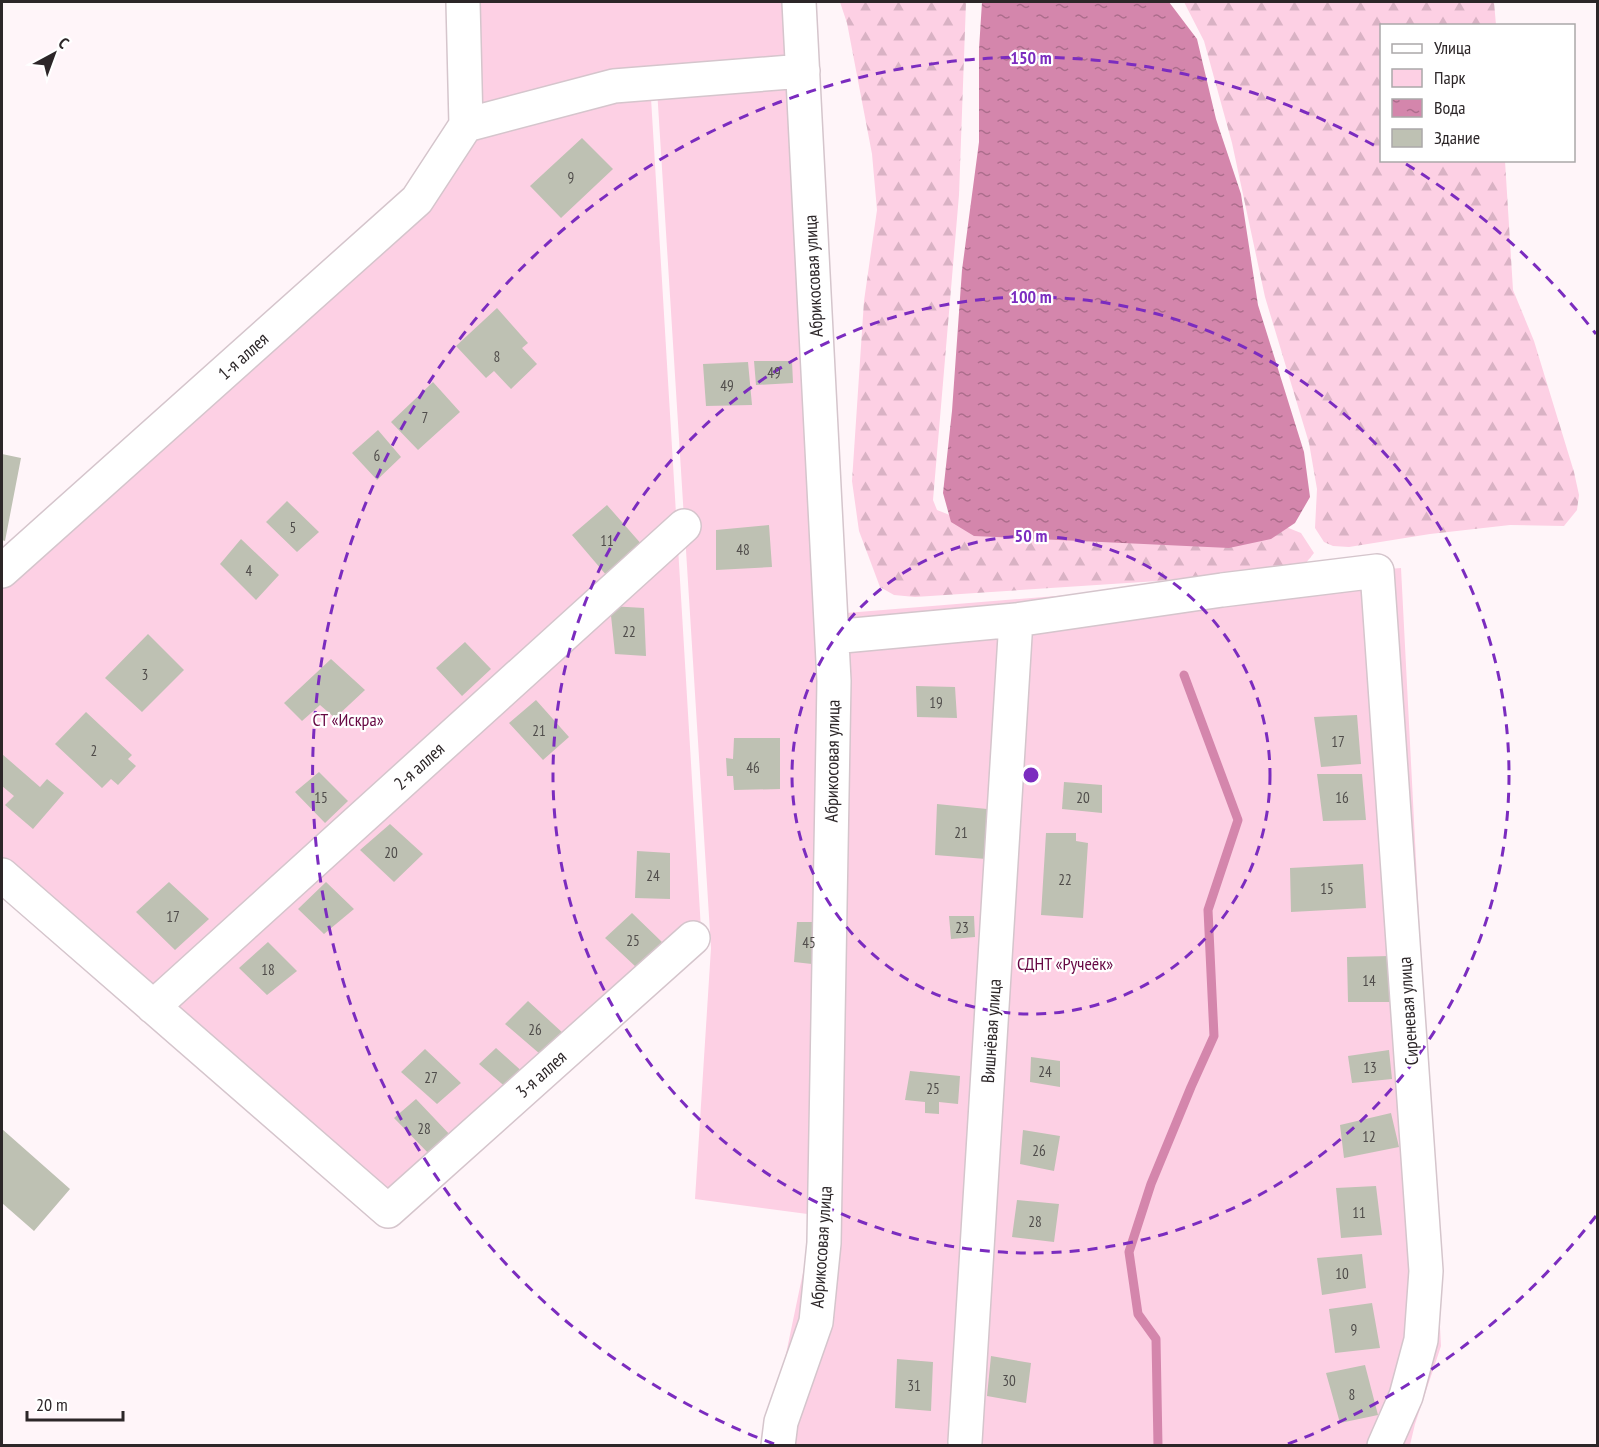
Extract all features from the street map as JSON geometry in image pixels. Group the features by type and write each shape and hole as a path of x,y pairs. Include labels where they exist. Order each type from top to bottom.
{"street":[{"path":"463,2 466,125 614,86 802,71"},
{"name":"Абрикосовая улица","path":"777,1446 781,1422 816,1322 824,1243 834,681 799,2"},
{"name":"1-я аллея","path":"2,572 417,200 466,125"},
{"name":"2-я аллея","path":"153,1007 684,526"},
{"name":"Сиреневая улица","path":"1016,620 1222,590 1377,571 1426,1271 1421,1340 1406,1396 1384,1446"},
{"path":"832,636 1016,620"},
{"name":"Вишнёвая улица","path":"965,1442 1016,620"},
{"path":"2,875 153,1007"},
{"name":"3-я аллея","path":"153,1007 388,1211 693,938"}],"green space":[{"path":"463,2 801,2 834,614 1401,568 1441,1346 1410,1445 767,1445 815,1215 695,1199 711,948 657,89 490,121 651,98 702,946 406,1217 2,871 2,574 417,200 466,125"},
{"path":"840,2 966,2 959,195 933,500 937,510 965,521 1276,523 1301,533 1314,553 1305,564 1158,581 915,597 894,595 880,587 859,531 852,481 864,301 877,210 872,154 847,23"},
{"path":"1184,2 1494,2 1496,24 1380,24 1380,162 1505,162 1513,290 1534,341 1579,495 1577,510 1564,526 1510,525 1430,534 1349,547 1333,546 1324,542 1315,528 1317,489 1309,443 1265,297 1232,143 1204,41"}],"water":[{"path":"982,2 1169,2 1197,39 1216,119 1241,194 1258,305 1304,452 1310,497 1295,523 1271,539 1229,548 974,536 951,522 943,493 952,411 962,270 979,142 979,49"}],"building":[{"path":"582,138 613,169 561,218 530,186"},
{"path":"497,308 528,343 522,348 537,364 511,389 494,371 486,378 456,346"},
{"path":"754,361 792,361 793,383 756,385"},
{"path":"748,362 752,405 706,406 703,364"},
{"path":"433,382 460,412 418,450 391,422"},
{"path":"378,430 401,457 377,480 352,453"},
{"path":"2,454 21,458 5,541 2,540"},
{"path":"287,501 319,532 297,552 266,522"},
{"path":"607,505 643,546 607,576 572,535"},
{"path":"769,525 772,567 716,570 716,530"},
{"path":"241,539 279,575 256,600 220,564"},
{"path":"610,606 644,608 646,656 615,654"},
{"path":"148,634 184,670 142,712 105,678"},
{"path":"465,642 491,669 462,696 436,668"},
{"path":"331,659 365,690 335,718 320,705 302,721 284,703"},
{"path":"916,686 955,687 957,718 917,717"},
{"path":"536,700 569,737 543,760 509,723"},
{"path":"86,712 132,755 128,759 136,766 118,785 111,779 102,788 55,744"},
{"path":"1357,715 1361,764 1321,767 1314,717"},
{"path":"734,738 780,738 780,789 734,790 733,776 727,776 726,758 733,759"},
{"path":"2,754 40,787 47,779 64,793 33,829 5,805 14,796 2,786"},
{"path":"319,772 348,801 325,823 295,792"},
{"path":"1317,774 1362,774 1366,820 1323,821"},
{"path":"1064,782 1102,785 1102,813 1062,809"},
{"path":"937,804 987,809 986,859 935,855"},
{"path":"390,824 423,854 394,882 360,850"},
{"path":"1046,833 1076,833 1076,841 1088,843 1083,918 1041,915"},
{"path":"637,851 670,853 670,899 635,898"},
{"path":"1363,864 1366,908 1291,912 1290,868"},
{"path":"169,882 209,919 175,950 136,912"},
{"path":"326,882 354,909 324,934 298,909"},
{"path":"632,913 662,942 636,967 605,938"},
{"path":"949,916 974,916 975,937 951,939"},
{"path":"797,922 823,922 821,965 794,962"},
{"path":"268,942 297,971 267,995 239,968"},
{"path":"1390,956 1392,1002 1348,1002 1347,957"},
{"path":"528,1001 564,1034 540,1054 505,1024"},
{"path":"496,1048 525,1074 509,1090 479,1064"},
{"path":"425,1049 461,1083 437,1104 401,1072"},
{"path":"1389,1050 1392,1079 1352,1083 1348,1056"},
{"path":"1031,1057 1060,1061 1060,1087 1030,1082"},
{"path":"910,1071 960,1076 958,1104 939,1102 939,1114 925,1113 925,1102 905,1100"},
{"path":"416,1099 453,1138 432,1157 394,1118"},
{"path":"1391,1113 1399,1147 1344,1158 1340,1125"},
{"path":"2,1129 70,1189 34,1231 2,1203"},
{"path":"1023,1130 1060,1136 1054,1171 1020,1164"},
{"path":"1376,1186 1382,1235 1341,1238 1336,1188"},
{"path":"1017,1200 1059,1204 1054,1242 1012,1237"},
{"path":"1362,1254 1366,1288 1322,1295 1317,1258"},
{"path":"1372,1303 1380,1348 1335,1353 1329,1309"},
{"path":"991,1356 1031,1363 1026,1403 987,1396"},
{"path":"897,1359 933,1362 931,1411 895,1408"},
{"path":"1365,1365 1378,1415 1340,1423 1326,1373"}],"waterway":[{"path":"1158,1446 1156,1339 1138,1314 1129,1252 1151,1184 1214,1036 1208,910 1238,820 1184,675"}],"park label":[{"name":"СТ «Искра»","path":"348,719"},
{"name":"СДНТ «Ручеёк»","path":"1065,963"}]}
